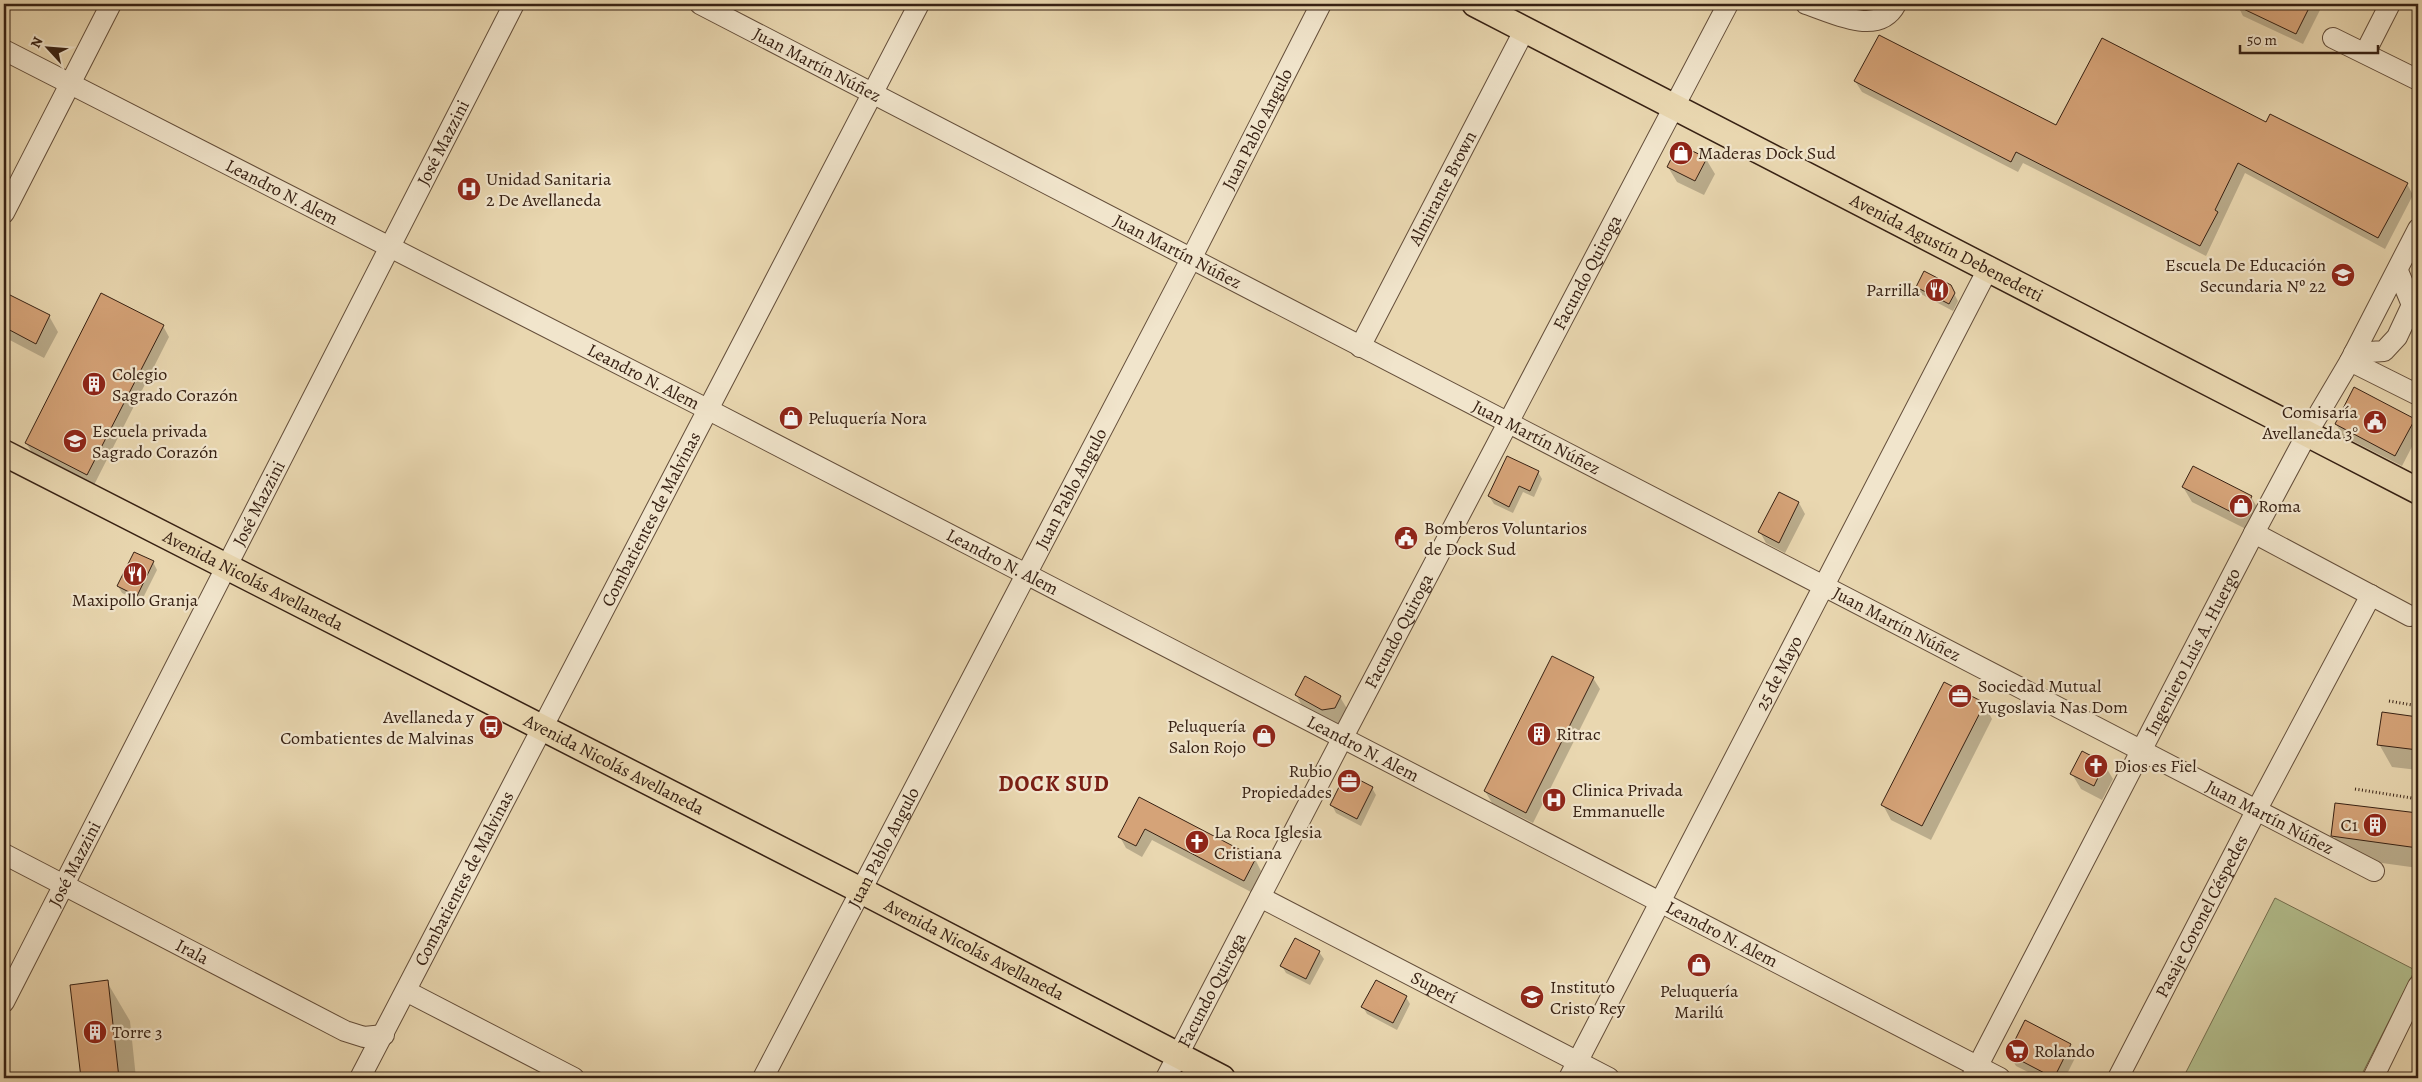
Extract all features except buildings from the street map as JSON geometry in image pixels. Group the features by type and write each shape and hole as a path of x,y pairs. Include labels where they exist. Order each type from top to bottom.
{"main road":[{"name":"Avenida Agustín Debenedetti","path":"1475,4 1989,267 2418,491"},
{"name":"Avenida Nicolás Avellaneda","path":"4,453 862,891 1222,1078"}],"street":[{"path":"4,212 111,4"},
{"name":"José Mazzini","path":"4,1002 388,247 514,4"},
{"name":"Juan Martín Núñez","path":"700,4 2374,871"},
{"name":"Combatientes de Malvinas","path":"360,1078 874,94 919,4"},
{"name":"Juan Pablo Angulo","path":"763,1078 862,891 1024,574 1191,259 1321,4"},
{"name":"Facundo Quiroga","path":"1166,1078 1507,423 1728,4"},
{"path":"1806,4 1866,22 1882,17 1892,10 1896,4"},
{"path":"2365,53 2390,4"},
{"name":"Almirante Brown","path":"1360,347 1525,29"},
{"path":"2333,38 2418,80"},
{"name":"Leandro N. Alem","path":"4,50 708,410 1342,739 1661,902 1975,1072 2000,1078"},
{"name":"Ingeniero Luis A. Huergo","path":"1975,1072 2144,751 2254,533 2398,271 2413,252 2418,229"},
{"name":"25 de Mayo","path":"1573,1070 1825,588 1989,267"},
{"path":"2352,357 2384,351 2397,337 2412,305 2398,271"},
{"path":"2352,357 2418,395"},
{"path":"2254,533 2410,616"},
{"name":"Pasaje Coronel Céspedes","path":"2118,1078 2256,811 2371,595"},
{"name":"Irala","path":"4,854 345,1031 364,1037 384,1035"},
{"name":"Superí","path":"1260,897 1573,1070 1609,1078"},
{"path":"2373,1078 2418,986"},
{"path":"406,992 574,1078"}],"path":[{"path":"2388,702 2418,706"},
{"path":"2355,789 2418,799"}],"green space":[{"path":"2275,898 2415,970 2360,1078 2183,1078"}],"place":[{"name":"Maderas Dock Sud","path":"1681,153"},
{"name":"Unidad Sanitaria 2 De Avellaneda","path":"469,189"},
{"name":"Escuela De Educación Secundaria Nº 22","path":"2343,275"},
{"name":"Parrilla","path":"1937,290"},
{"name":"Colegio Sagrado Corazón","path":"94,384"},
{"name":"Peluquería Nora","path":"791,418"},
{"name":"Comisaría Avellaneda 3°","path":"2375,422"},
{"name":"Escuela privada Sagrado Corazón","path":"75,441"},
{"name":"Roma","path":"2241,506"},
{"name":"Bomberos Voluntarios de Dock Sud","path":"1406,538"},
{"name":"Maxipollo Granja","path":"135,574"},
{"name":"Sociedad Mutual Yugoslavia Nas Dom","path":"1960,696"},
{"name":"Avellaneda y Combatientes de Malvinas","path":"491,727"},
{"name":"Ritrac","path":"1539,734"},
{"name":"Peluquería Salon Rojo","path":"1264,736"},
{"name":"Dios es Fiel","path":"2096,766"},
{"name":"Rubio Propiedades","path":"1349,781"},
{"name":"Clinica Privada Emmanuelle","path":"1554,800"},
{"name":"C1","path":"2375,825"},
{"name":"La Roca Iglesia Cristiana","path":"1197,842"},
{"name":"Peluquería Marilú","path":"1699,965"},
{"name":"Instituto Cristo Rey","path":"1532,997"},
{"name":"Torre 3","path":"95,1032"},
{"name":"Rolando","path":"2017,1051"}],"district":[{"name":"DOCK SUD","path":"1054,784"}]}
